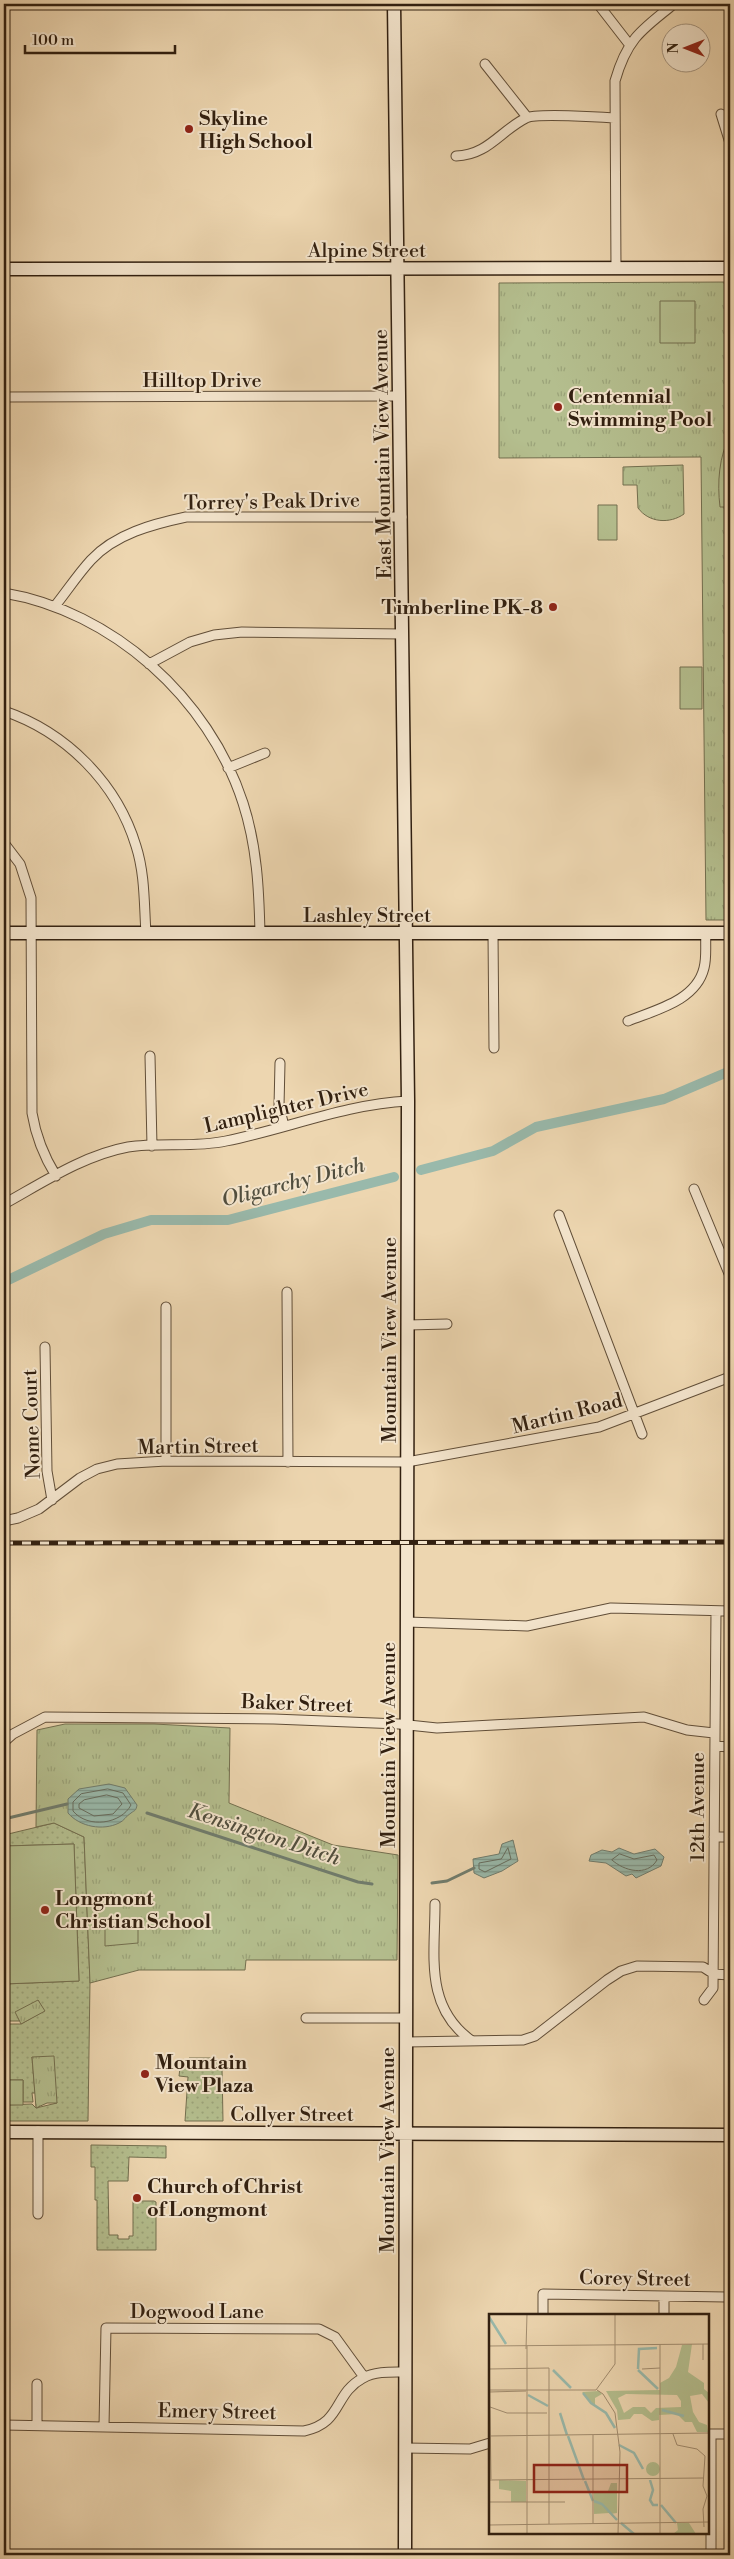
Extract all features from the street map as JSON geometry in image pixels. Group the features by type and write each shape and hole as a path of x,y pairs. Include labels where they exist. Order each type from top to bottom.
{"street":[{"name":"East Mountain View Avenue","path":"394,4 407,934"},
{"path":"598,4 630,44"},
{"path":"616,269 614,118 616,81 622,59 630,44 642,29 674,4"},
{"path":"485,64 527,117"},
{"path":"721,114 730,143 730,168"},
{"path":"456,156 470,156 483,149 527,117 614,118"},
{"name":"Alpine Street","path":"4,269 730,268"},
{"name":"Hilltop Drive","path":"4,397 400,396"},
{"name":"Torrey's Peak Drive","path":"55,606 92,559 129,534 157,523 186,517 402,517"},
{"path":"4,593 55,606 89,622 120,641 149,664 189,704 210,734 228,768 242,802 252,838 258,876 260,934"},
{"path":"149,664 190,642 214,635 242,632 403,634"},
{"path":"4,711 38,726 66,744 90,765 110,790 125,817 137,846 143,877 146,934"},
{"path":"228,768 265,753"},
{"path":"4,843 20,864 27,880 31,898 32,1113 35,1134 43,1155 56,1176"},
{"name":"Lashley Street","path":"4,933 730,933"},
{"path":"628,1021 672,1003 686,995 697,982 704,968 706,933"},
{"name":"Mountain View Avenue","path":"405,2555 407,934"},
{"path":"493,934 494,1048"},
{"path":"150,1056 152,1146"},
{"path":"280,1063 279,1106 284,1126"},
{"name":"Lamplighter Drive","path":"4,1204 56,1176 107,1152 129,1147 197,1145 225,1141 376,1105 408,1101"},
{"path":"694,1189 730,1276"},
{"path":"559,1215 642,1434"},
{"path":"287,1292 288,1462"},
{"path":"166,1307 166,1462"},
{"path":"408,1325 447,1324"},
{"name":"Nome Court","path":"45,1347 47,1471 52,1500"},
{"name":"Martin Road","path":"407,1462 569,1434 635,1415 730,1377"},
{"name":"Martin Street","path":"4,1521 18,1518 39,1509 80,1478 97,1469 117,1464 166,1462 407,1462"},
{"path":"407,1622 527,1626 611,1608 730,1611"},
{"name":"12th Avenue","path":"704,2000 713,1988 714,1974 716,1611"},
{"name":"Baker Street","path":"4,1742 13,1734 45,1717 274,1719 406,1724 437,1728 644,1717 687,1730 714,1733"},
{"path":"715,1746 730,1747"},
{"path":"714,1837 730,1837"},
{"path":"435,1904 435,1983 439,2001 458,2032 472,2042"},
{"path":"406,2042 516,2041 536,2036 607,1980 621,1971 637,1966 703,1967 714,1974 730,1975"},
{"path":"306,2018 406,2018"},
{"path":"38,2131 38,2214"},
{"name":"Collyer Street","path":"4,2132 730,2135"},
{"name":"Corey Street","path":"543,2314 543,2294 726,2297"},
{"path":"664,2296 664,2314"},
{"name":"Dogwood Lane","path":"104,2426 106,2328 319,2329 335,2337 364,2377"},
{"path":"364,2377 384,2372 405,2372"},
{"name":"Emery Street","path":"4,2425 304,2431 317,2428 328,2421 345,2394 364,2377"},
{"path":"37,2384 37,2425"},
{"path":"711,2555 710,2434 730,2434"},
{"path":"405,2448 470,2449 489,2442"}],"green space":[{"path":"730,282 730,920 706,920 701,457 499,458 499,283"},
{"path":"660,301 695,301 695,343 660,343"},
{"path":"730,435 730,507 720,507 720,470 723,452"},
{"path":"683,465 684,514 672,519 660,520 648,517 638,508 637,485 623,485 623,467"},
{"path":"598,505 617,505 617,540 598,540"},
{"path":"680,667 702,667 702,709 680,709"},
{"path":"65,1724 154,1724 230,1728 229,1803 333,1845 398,1855 397,1960 246,1960 245,1970 139,1970 90,1983 84,1837 54,1823 36,1827 37,1730"},
{"path":"54,1823 84,1837 90,1981 88,2121 4,2121 4,2105 32,2104 36,2108 57,2103 32,2057 35,2093 32,2093 33,2102 23,2102 23,2080 4,2080 4,2024 21,2024 44,2011 38,2000 19,2021 4,2021 4,1984 79,1981 74,1844 4,1846 4,1835"},
{"path":"74,1844 79,1981 4,1984 4,1846"},
{"path":"138,1924 138,1943 105,1946 105,1926"},
{"path":"38,2000 45,2011 21,2024 15,2012"},
{"path":"54,2056 57,2103 47,2103 36,2108 32,2057"},
{"path":"189,2058 213,2058 222,2068 223,2121 185,2121 188,2077 179,2076 180,2068"},
{"path":"4,2080 23,2080 23,2105 4,2105"},
{"path":"91,2145 166,2146 166,2158 129,2157 128,2181 108,2181 109,2235 118,2235 118,2239 129,2239 129,2236 133,2236 133,2201 154,2201 156,2202 156,2250 97,2250 97,2200 95,2200 95,2167 91,2167"}],"water":[{"path":"109,1784 125,1788 137,1805 135,1810 121,1822 106,1827 92,1826 79,1822 68,1813 68,1799 79,1789"},
{"path":"513,1840 518,1861 502,1871 484,1878 474,1873 473,1859 499,1854 502,1844"},
{"path":"619,1848 634,1854 655,1849 664,1857 661,1866 636,1878 632,1874 626,1876 606,1863 589,1861 591,1855 602,1850 612,1852"}],"waterway":[{"name":"Oligarchy Ditch","path":"421,1170 493,1151 536,1127 664,1099 730,1071"},
{"name":"Oligarchy Ditch","path":"4,1282 104,1234 151,1220 228,1220 394,1177"},
{"name":"Kensington Ditch","path":"4,1819 67,1804"},
{"name":"Kensington Ditch","path":"147,1813 358,1882 372,1884"},
{"name":"Kensington Ditch","path":"432,1883 447,1881 474,1868"}],"railway":[{"path":"4,1543 730,1542"}],"place":[{"name":"Skyline High School","path":"189,129"},
{"name":"Centennial Swimming Pool","path":"558,407"},
{"name":"Timberline PK-8","path":"553,607"},
{"name":"Longmont Christian School","path":"45,1910"},
{"name":"Mountain View Plaza","path":"145,2074"},
{"name":"Church of Christ of Longmont","path":"137,2198"}]}
